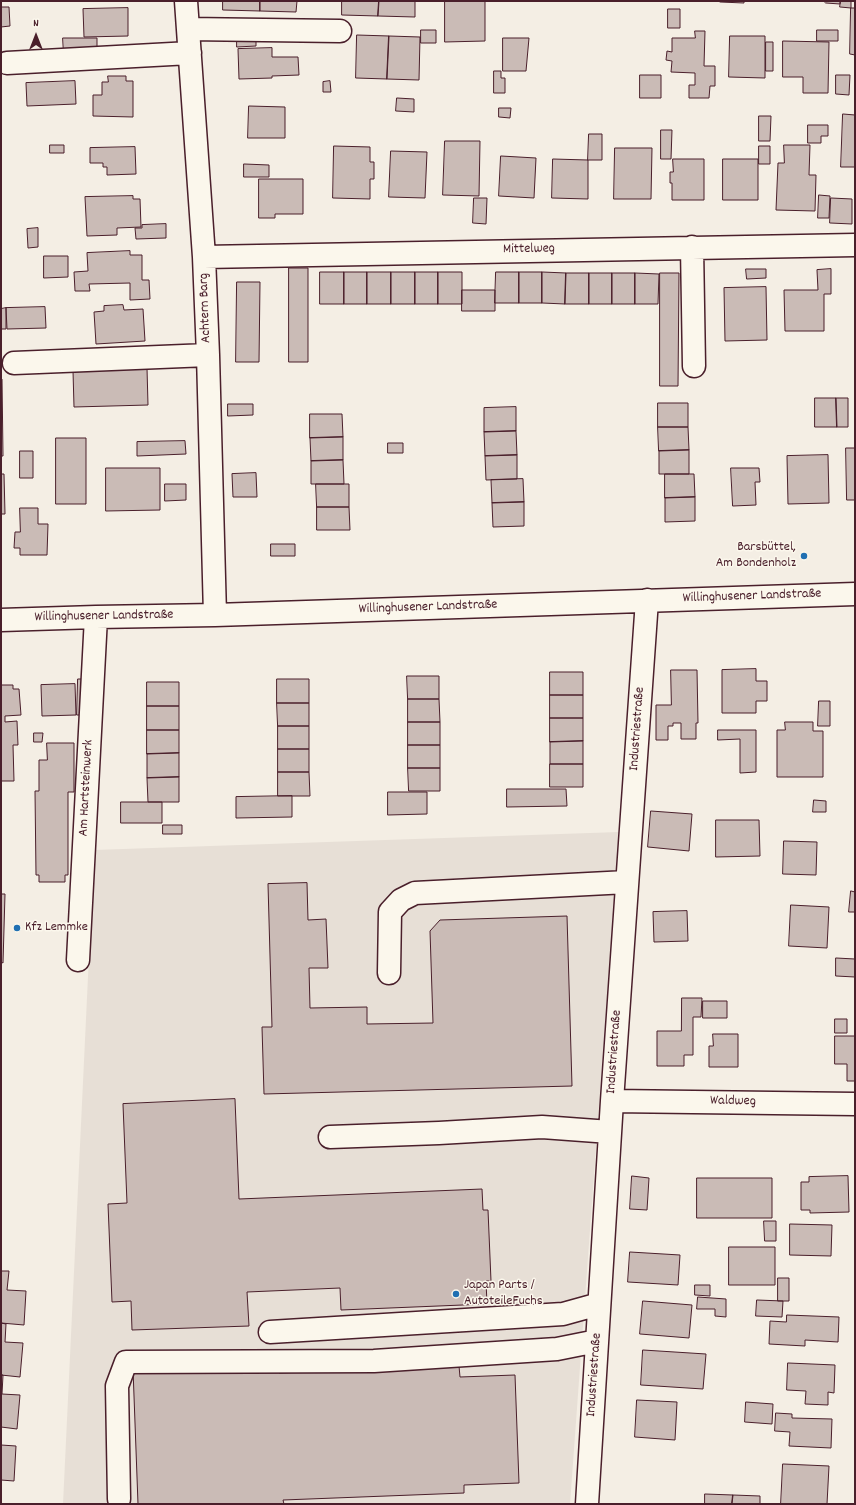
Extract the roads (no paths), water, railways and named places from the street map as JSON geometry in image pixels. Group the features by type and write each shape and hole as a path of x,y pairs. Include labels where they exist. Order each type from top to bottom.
{"street":[{"name":"Achtern Barg","path":"186,1 204,257 208,354 214,615"},
{"path":"188,29 340,31"},
{"path":"7,63 190,54"},
{"name":"Mittelweg","path":"204,257 855,245"},
{"path":"692,247 694,366"},
{"path":"14,363 208,354"},
{"name":"Willinghusener Landstraße","path":"1,620 96,616 214,615 855,594"},
{"name":"Industriestraße","path":"587,1504 612,1101 647,600"},
{"name":"Am Hartsteinwerk","path":"78,960 96,616"},
{"path":"389,973 390,912 401,900 416,893 627,882"},
{"name":"Waldweg","path":"612,1101 855,1104"},
{"path":"330,1137 542,1127 610,1132"},
{"path":"270,1332 563,1314 599,1304"},
{"path":"119,1499 117,1386 126,1362 374,1362 558,1349 597,1341"}],"place":[{"name":"Barsbüttel, Am Bondenholz","path":"804,556"},
{"name":"Kfz Lemmke","path":"17,928"},
{"name":"Japan Parts / AutoteileFuchs","path":"456,1294"}]}
